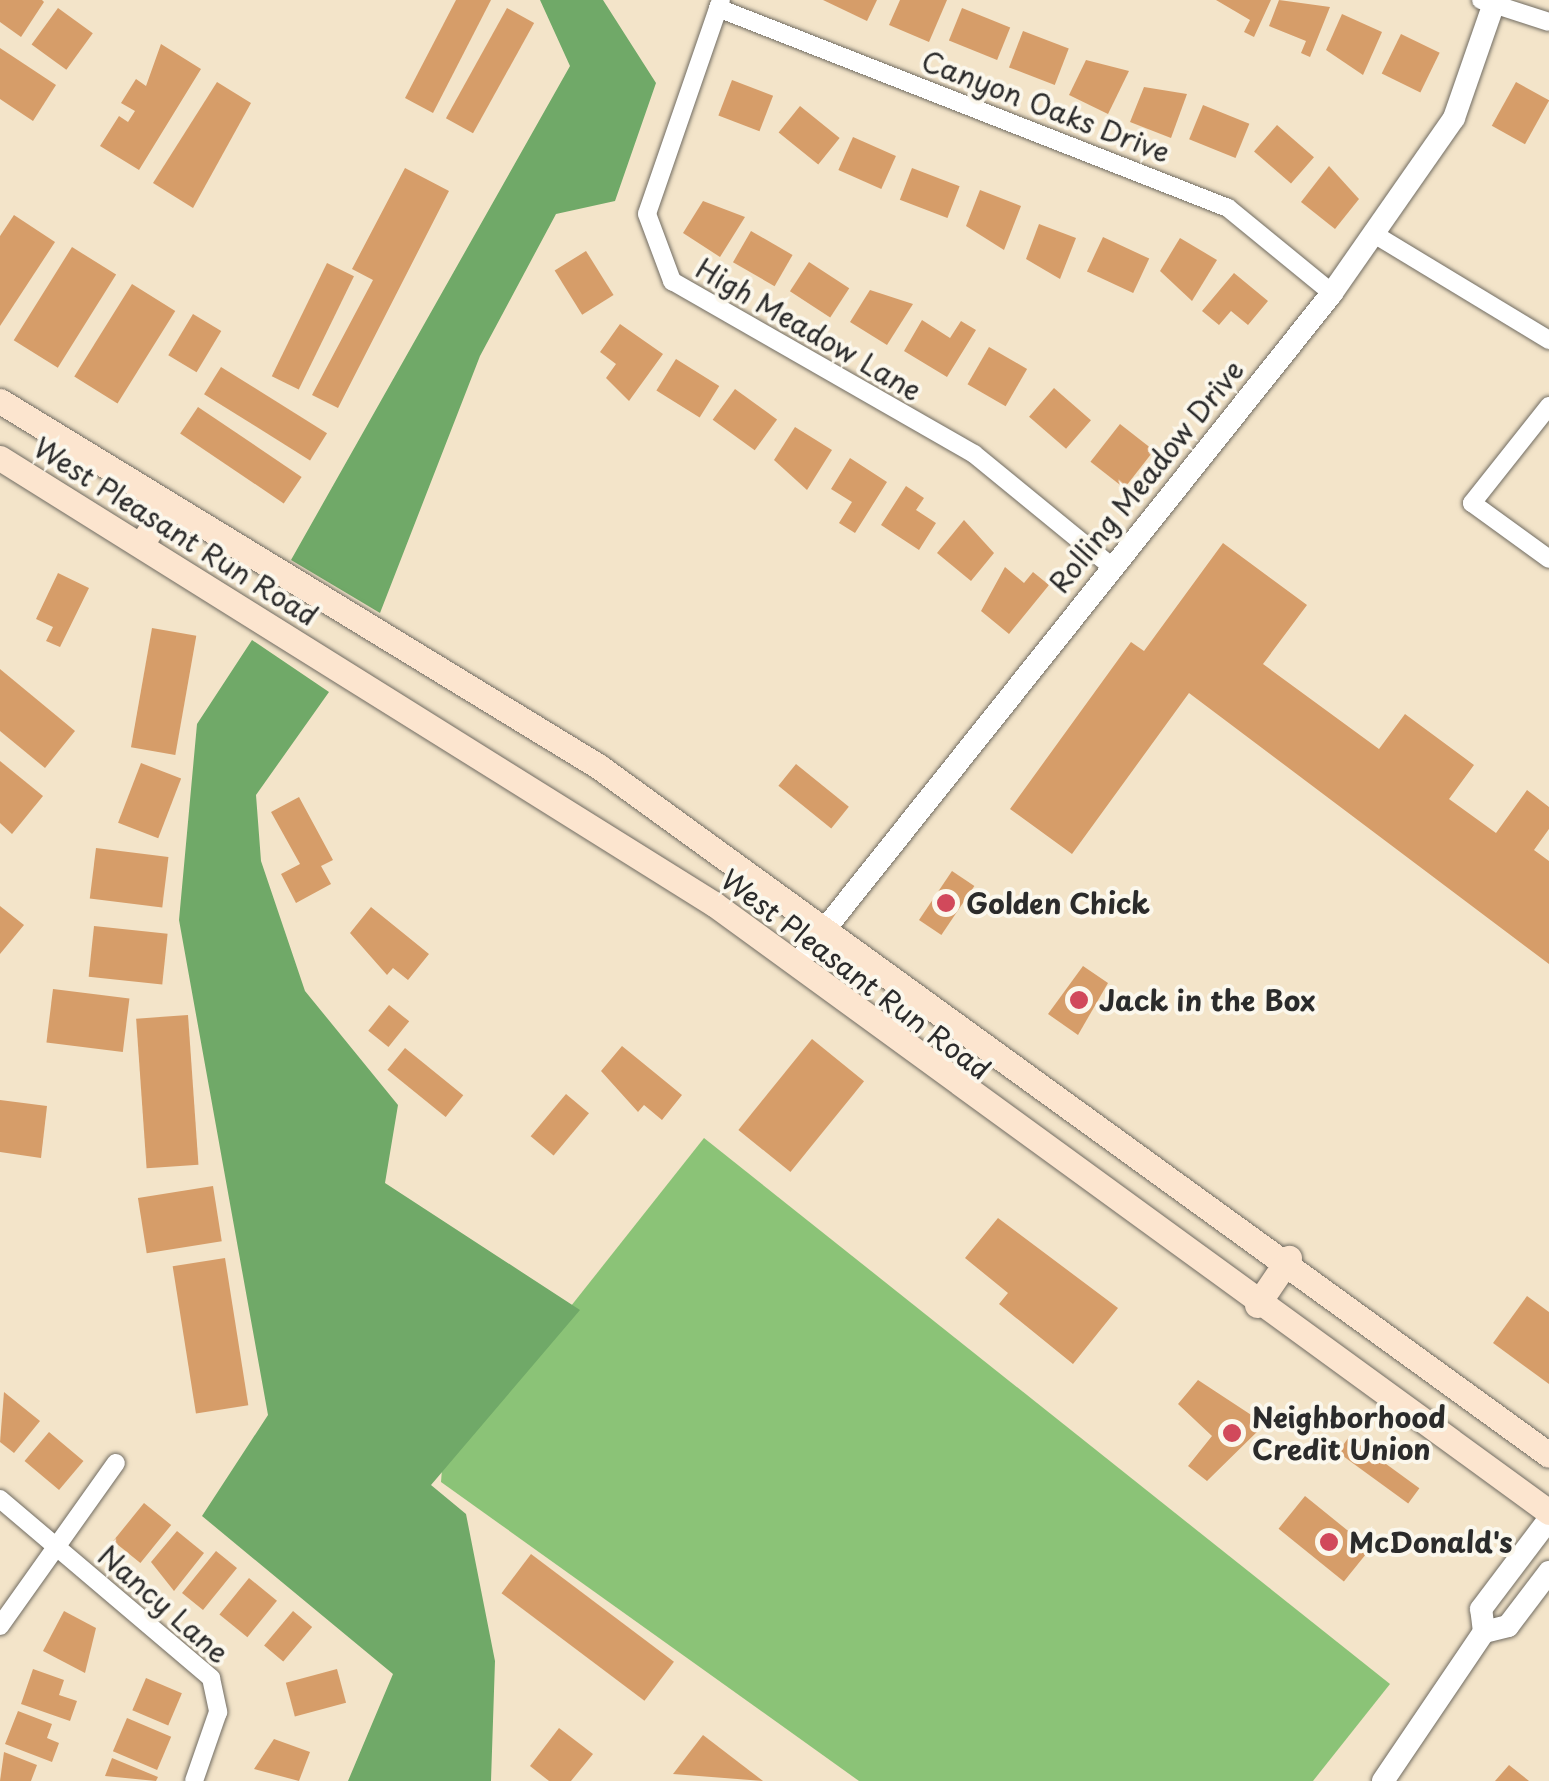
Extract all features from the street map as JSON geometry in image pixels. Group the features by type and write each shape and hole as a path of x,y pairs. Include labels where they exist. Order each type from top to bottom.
{"main road":[{"name":"West Pleasant Run Road","path":"0,401 598,766 1289,1258 1549,1454"},
{"name":"West Pleasant Run Road","path":"0,458 543,789 798,962 1257,1305 1549,1516"},
{"path":"141,545 167,504"},
{"path":"1257,1305 1289,1258"}],"street":[{"path":"1490,2 1549,22"},
{"name":"Rolling Meadow Drive","path":"798,962 822,922 1332,293 1454,118 1490,2"},
{"name":"Canyon Oaks Drive","path":"720,4 1228,208 1332,293"},
{"name":"High Meadow Lane","path":"720,4 647,214 672,281 974,454 1112,566"},
{"path":"1374,234 1549,340"},
{"path":"1549,406 1472,502 1549,559"},
{"path":"0,1626 54,1544 116,1463"},
{"name":"Nancy Lane","path":"0,1499 211,1678 218,1712 194,1781"},
{"path":"1383,1781 1484,1632 1481,1609 1549,1516"},
{"path":"1484,1632 1508,1626 1549,1572"}],"green space":[{"path":"540,0 603,0 656,83 615,201 556,214 480,356 380,613 291,560 570,66"},
{"path":"252,640 329,692 256,795 261,861 305,991 398,1105 385,1183 580,1310 431,1485 466,1514 495,1661 491,1781 348,1781 393,1674 202,1516 268,1415 179,920 197,724"},
{"path":"704,1138 1390,1684 1313,1781 859,1781 441,1482 442,1469"}],"building":[{"path":"0,0 44,2 21,37 0,22"},
{"path":"456,0 491,0 433,113 405,98"},
{"path":"823,0 877,0 867,21"},
{"path":"900,0 947,0 929,42 889,25"},
{"path":"1216,0 1271,0 1254,37 1244,32 1250,20"},
{"path":"1279,0 1330,7 1310,57 1301,53 1306,41 1269,26"},
{"path":"58,8 93,33 66,70 32,44"},
{"path":"507,8 534,23 473,133 446,118"},
{"path":"962,8 1010,27 997,60 949,40"},
{"path":"1342,14 1382,32 1363,75 1326,50"},
{"path":"1023,31 1069,49 1055,85 1009,67"},
{"path":"1401,34 1440,53 1420,92 1382,74"},
{"path":"161,44 201,69 139,170 100,146 119,116 128,122 135,111 121,103 136,79 146,86"},
{"path":"0,48 56,85 33,121 0,99"},
{"path":"1086,60 1129,71 1108,114 1069,95"},
{"path":"732,80 773,96 759,131 718,115"},
{"path":"217,82 251,103 193,208 153,183"},
{"path":"1516,82 1549,100 1525,144 1492,126"},
{"path":"1144,87 1187,94 1171,138 1130,122"},
{"path":"1203,105 1249,124 1235,158 1189,139"},
{"path":"800,106 840,138 818,165 779,132"},
{"path":"1277,125 1314,157 1291,184 1254,151"},
{"path":"853,137 896,156 881,189 838,170"},
{"path":"1329,166 1359,199 1335,229 1301,202"},
{"path":"405,168 449,191 338,408 312,395 373,280 352,269"},
{"path":"912,168 960,186 947,218 900,200"},
{"path":"980,190 1021,206 1004,250 966,226"},
{"path":"703,201 745,217 720,257 683,233"},
{"path":"14,215 55,242 0,326 0,236"},
{"path":"1039,224 1076,238 1060,279 1026,259"},
{"path":"751,231 793,255 775,286 733,262"},
{"path":"1103,237 1149,259 1133,293 1087,271"},
{"path":"1180,238 1217,260 1192,301 1160,271"},
{"path":"72,247 116,275 58,368 14,340"},
{"path":"586,251 614,295 582,315 555,271"},
{"path":"809,262 849,288 830,317 790,291"},
{"path":"327,263 354,276 299,389 272,376"},
{"path":"1234,273 1268,301 1248,325 1231,311 1219,325 1202,311"},
{"path":"132,284 175,311 117,403 74,376"},
{"path":"870,290 913,304 887,345 850,322"},
{"path":"193,314 221,331 197,372 168,355"},
{"path":"922,320 950,338 961,321 976,330 947,377 904,351"},
{"path":"620,324 663,354 629,401 606,378 616,364 600,352"},
{"path":"989,347 1027,369 1006,406 968,384"},
{"path":"676,359 719,386 700,417 656,390"},
{"path":"221,367 327,433 310,460 204,394"},
{"path":"1054,388 1091,420 1066,449 1029,417"},
{"path":"735,389 777,420 755,450 713,420"},
{"path":"198,407 302,477 284,503 180,434"},
{"path":"1120,424 1154,450 1124,488 1090,462"},
{"path":"795,427 832,450 807,490 774,460"},
{"path":"850,458 887,482 855,533 839,523 852,502 831,489"},
{"path":"906,486 924,498 916,510 936,523 919,550 881,525"},
{"path":"964,520 994,553 971,581 937,553"},
{"path":"1223,543 1307,605 1263,664 1379,749 1405,714 1474,765 1449,799 1496,833 1527,790 1549,807 1549,829 1534,850 1549,861 1549,964 1189,693 1072,854 1010,809 1131,642 1144,651"},
{"path":"1005,567 1024,583 1033,572 1049,585 1009,634 981,611"},
{"path":"58,573 89,588 60,647 46,641 53,627 36,619"},
{"path":"152,628 196,636 175,755 131,747"},
{"path":"0,669 75,731 45,768 0,731"},
{"path":"0,761 43,796 12,834 0,823"},
{"path":"141,763 181,778 158,838 118,823"},
{"path":"796,764 849,807 831,829 778,786"},
{"path":"299,797 333,860 321,866 331,884 296,903 281,874 300,864 271,812"},
{"path":"96,848 168,857 162,908 90,899"},
{"name":"Golden Chick","path":"952,871 974,886 941,935 919,920"},
{"path":"0,906 24,925 0,954"},
{"path":"371,907 429,954 408,980 393,968 387,975 350,933"},
{"path":"94,926 168,934 162,984 89,977"},
{"name":"Jack in the Box","path":"1083,966 1108,983 1078,1035 1048,1014"},
{"path":"53,989 129,998 123,1052 46,1043"},
{"path":"389,1005 409,1021 388,1047 368,1031"},
{"path":"188,1015 198,1165 147,1168 136,1019"},
{"path":"812,1039 864,1081 790,1172 738,1130"},
{"path":"622,1046 682,1095 662,1120 644,1105 638,1112 601,1071"},
{"path":"405,1048 463,1095 446,1117 387,1070"},
{"path":"566,1094 589,1113 554,1155 531,1136"},
{"path":"0,1100 47,1106 41,1158 0,1152"},
{"path":"213,1186 222,1241 147,1253 138,1198"},
{"path":"998,1218 1118,1308 1073,1364 999,1304 1008,1293 965,1258"},
{"path":"225,1258 248,1405 196,1413 173,1266"},
{"path":"1527,1296 1549,1312 1549,1384 1493,1343"},
{"name":"Neighborhood Credit Union","path":"1198,1380 1265,1424 1207,1481 1188,1466 1212,1436 1178,1404"},
{"path":"4,1392 40,1421 14,1453 0,1442"},
{"path":"49,1432 83,1461 59,1490 25,1461"},
{"path":"1349,1437 1419,1488 1408,1504 1338,1452"},
{"name":"McDonald's","path":"1305,1496 1370,1549 1344,1582 1279,1529"},
{"path":"144,1503 171,1525 140,1563 113,1541"},
{"path":"177,1531 204,1553 174,1591 151,1562"},
{"path":"216,1551 237,1568 203,1610 182,1593"},
{"path":"531,1554 674,1662 644,1701 502,1593"},
{"path":"249,1578 277,1601 247,1637 219,1615"},
{"path":"64,1611 96,1628 85,1673 43,1651"},
{"path":"293,1611 312,1627 283,1662 264,1645"},
{"path":"33,1669 64,1680 59,1695 77,1701 70,1721 21,1704"},
{"path":"337,1669 346,1703 295,1717 286,1683"},
{"path":"146,1678 182,1693 168,1725 132,1710"},
{"path":"18,1711 52,1724 47,1738 59,1743 52,1762 5,1744"},
{"path":"127,1718 171,1737 157,1770 113,1751"},
{"path":"559,1728 593,1754 571,1781 549,1781 530,1766"},
{"path":"703,1735 763,1781 673,1774"},
{"path":"274,1739 310,1752 299,1781 254,1769"},
{"path":"4,1752 37,1765 31,1781 0,1781"},
{"path":"112,1758 158,1777 156,1781 105,1776"},
{"path":"1509,1765 1529,1781 1495,1781"}],"place":[{"name":"Golden Chick","path":"946,903"},
{"name":"Jack in the Box","path":"1079,1000"},
{"name":"Neighborhood Credit Union","path":"1232,1433"},
{"name":"McDonald's","path":"1329,1542"}]}
